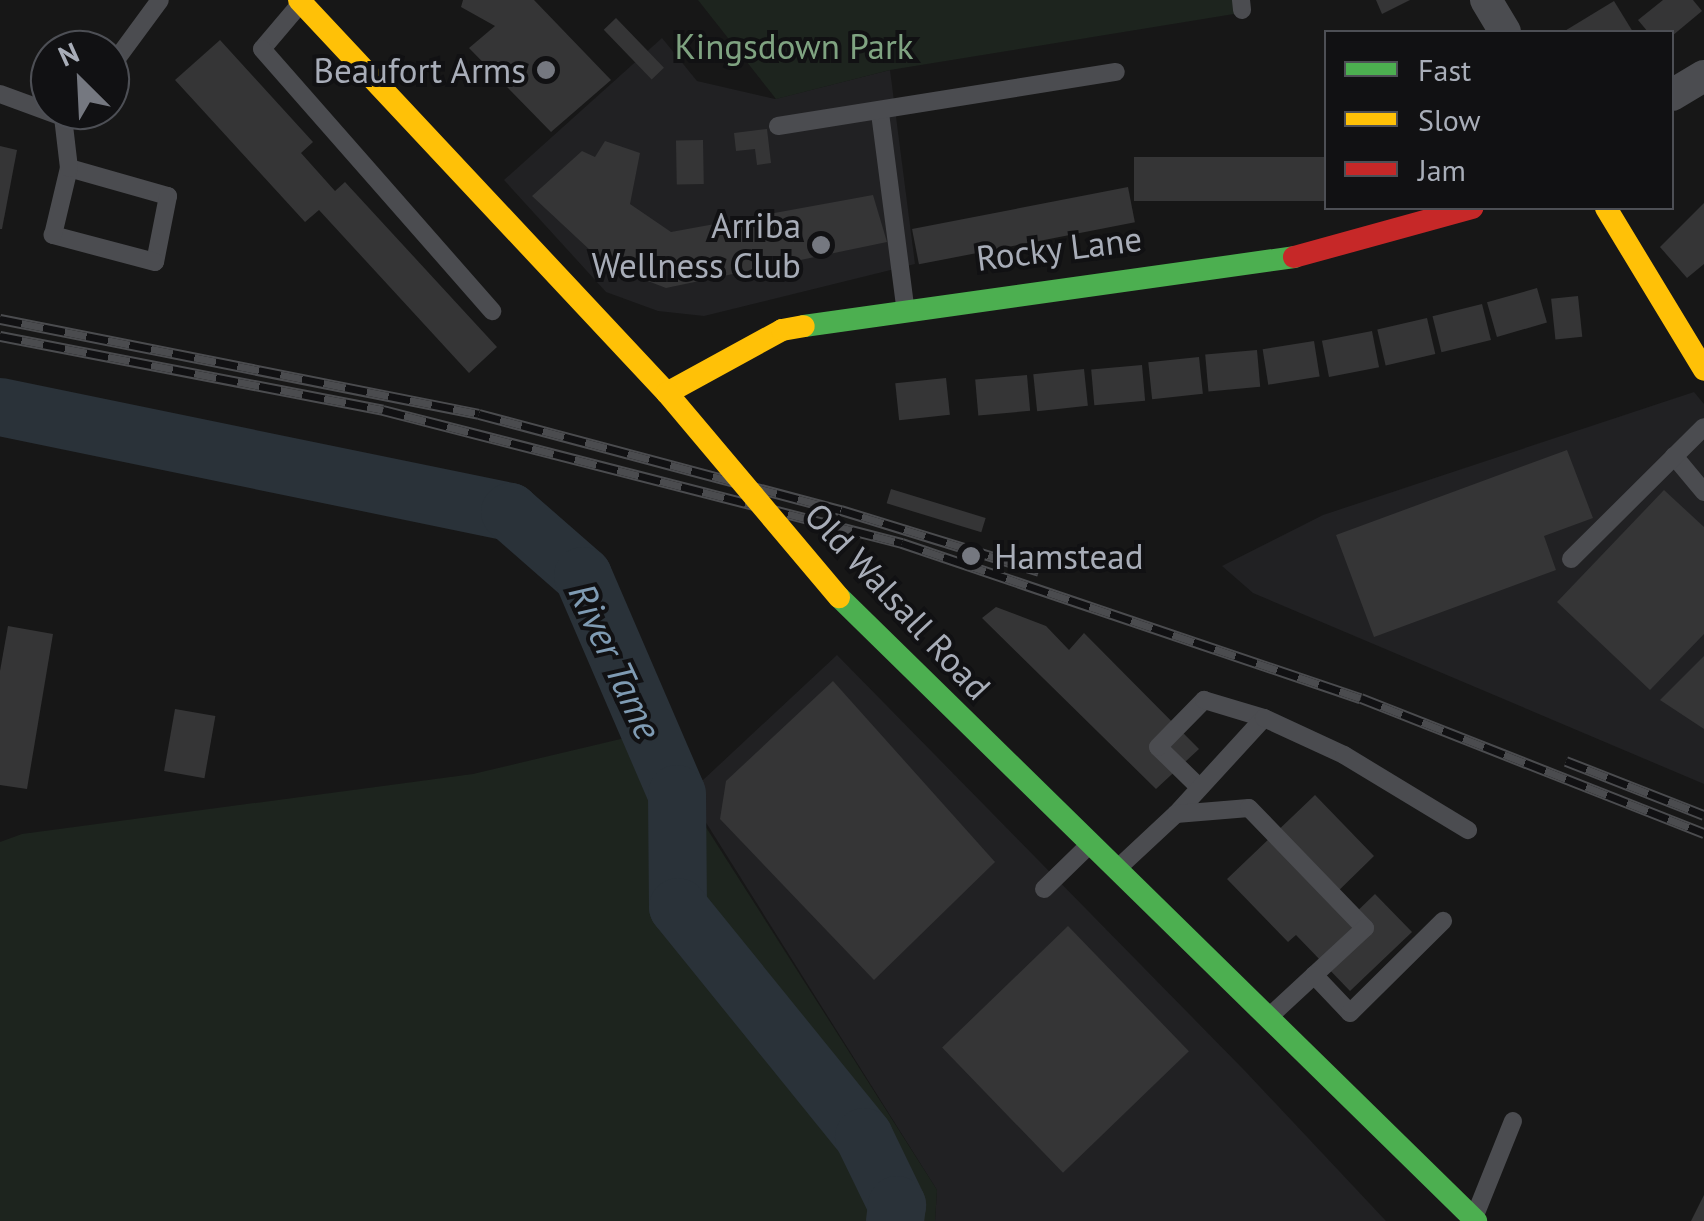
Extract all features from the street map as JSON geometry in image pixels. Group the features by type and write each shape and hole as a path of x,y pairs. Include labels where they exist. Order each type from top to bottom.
{"main road":[{"name":"Old Walsall Road","path":"300,1 667,393 839,598 1088,846 1475,1220"},
{"name":"Rocky Lane","path":"667,393 782,330 905,307 1288,258 1465,210"},
{"path":"1607,210 1704,370"}],"street":[{"path":"1486,0 1504,30"},
{"path":"1674,94 1704,76"}],"lane":[{"path":"130,41 160,0"},
{"path":"300,1 262,48 492,311"},
{"path":"778,126 1116,72"},
{"path":"0,94 30,103"},
{"path":"880,112 905,307"},
{"path":"67,130 69,168 53,235 156,262 168,196 69,168"},
{"path":"1571,560 1704,427"},
{"path":"1674,456 1704,492"},
{"path":"1198,787 1158,747 1204,700 1264,718 1344,755 1468,830"},
{"path":"1114,871 1176,814 1264,718"},
{"path":"1176,814 1249,808 1365,928 1266,1020"},
{"path":"1044,889 1088,846"},
{"path":"1314,975 1350,1014 1444,921"},
{"path":"1475,1220 1513,1121"}],"shaded area":[{"path":"662,38 697,81 775,99 890,70 915,264 704,316 658,311 606,292 504,180"},
{"path":"1694,392 1704,404 1704,784 1253,593 1222,566 1323,515"},
{"path":"837,655 1245,1071 1386,1221 935,1221 937,1190 688,794"}],"green space":[{"name":"Kingsdown Park","path":"698,0 1238,0 1240,13 890,70 776,99"},
{"path":"646,733 937,1190 935,1221 0,1221 0,842 22,834 473,774"}],"building":[{"name":"Beaufort Arms","path":"463,0 534,0 611,80 551,132 469,48 495,26 461,7"},
{"path":"1376,0 1410,0 1382,14"},
{"path":"1663,0 1693,0 1702,11 1674,34 1674,30 1646,30 1638,20"},
{"path":"1614,1 1632,30 1566,30"},
{"path":"616,18 664,68 652,79 604,30"},
{"path":"220,40 313,142 301,153 335,191 345,182 497,347 469,373 319,210 305,222 175,80"},
{"path":"767,129 771,163 757,165 755,149 736,151 734,133"},
{"path":"676,140 703,140 704,184 677,184"},
{"path":"605,141 640,153 630,204 671,232 873,195 887,242 666,288 606,265 532,196 582,151 595,157"},
{"path":"0,146 17,150 2,229 0,229"},
{"path":"1134,157 1324,157 1324,201 1134,201"},
{"path":"1128,187 1135,222 919,264 912,229"},
{"path":"1704,203 1704,264 1687,278 1660,247"},
{"path":"1537,288 1547,323 1497,337 1487,302"},
{"path":"1578,296 1582,337 1555,340 1551,299"},
{"path":"1482,304 1491,340 1441,352 1433,316"},
{"path":"1427,318 1435,354 1386,366 1377,329"},
{"path":"1372,331 1379,367 1329,377 1322,341"},
{"path":"1314,341 1320,377 1268,385 1263,349"},
{"path":"1257,350 1260,387 1208,391 1205,355"},
{"path":"1199,357 1203,394 1152,399 1148,362"},
{"path":"1142,365 1145,401 1094,405 1091,369"},
{"path":"1084,369 1088,406 1037,411 1033,374"},
{"path":"1027,375 1030,411 978,415 975,380"},
{"path":"946,378 950,415 899,420 895,383"},
{"path":"1567,450 1593,518 1544,536 1556,570 1374,637 1336,535"},
{"path":"891,489 986,518 981,532 887,503"},
{"path":"1664,490 1704,527 1704,634 1650,690 1557,602"},
{"path":"996,607 1046,626 1069,650 1084,633 1199,749 1156,789 982,618"},
{"path":"8,626 53,634 27,789 0,785 0,671"},
{"path":"1704,656 1704,729 1660,700"},
{"path":"833,681 995,862 874,980 720,819 726,781"},
{"path":"175,709 215,716 204,778 164,771"},
{"path":"1315,795 1374,856 1328,901 1347,921 1375,894 1412,932 1350,991 1296,935 1288,942 1227,879"},
{"path":"1068,926 1189,1051 1063,1173 942,1048"},
{"path":"1704,1195 1704,1221 1691,1221"}],"waterway":[{"name":"River Tame","path":"0,407 510,512 583,576 677,794 678,907 864,1137 897,1205 895,1221"}],"railway":[{"path":"0,319 479,414 841,510 1039,571"},
{"path":"0,336 383,410 902,543 1361,698 1704,833"},
{"path":"1566,761 1704,815"}],"traffic: fast":[{"path":"804,326 1294,257"},
{"path":"839,597 1476,1221"}],"traffic: slow":[{"path":"299,0 667,393 782,330 804,326"},
{"path":"1607,210 1704,370"},
{"path":"667,393 839,597"}],"traffic: jam":[{"path":"1294,257 1465,210"}],"place":[{"name":"Beaufort Arms","path":"546,70"},
{"name":"Arriba Wellness Club","path":"821,245"},
{"name":"Hamstead","path":"971,556"}]}
